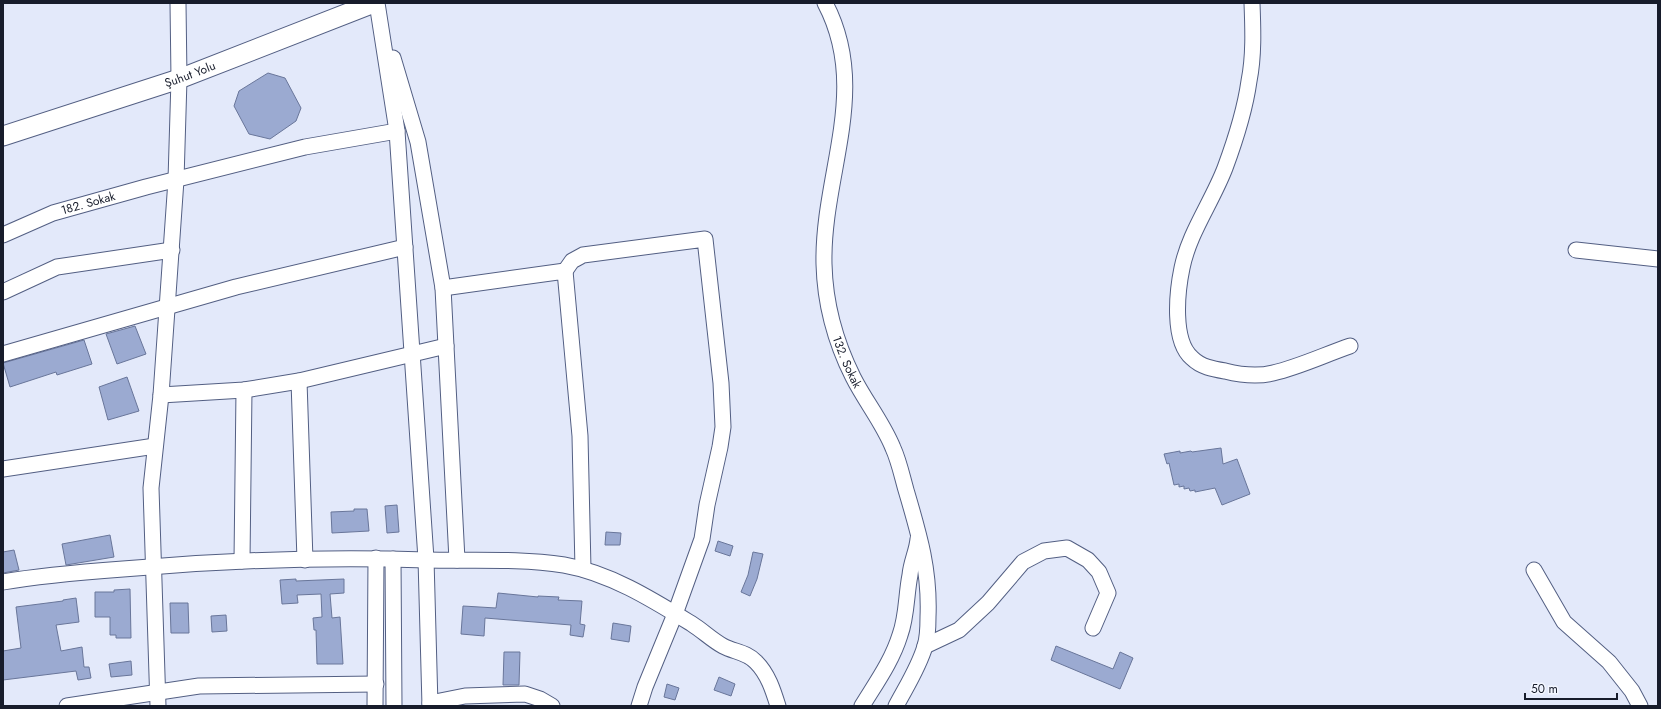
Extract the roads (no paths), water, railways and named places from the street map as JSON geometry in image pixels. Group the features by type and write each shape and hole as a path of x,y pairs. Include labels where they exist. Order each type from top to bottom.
{"main road":[{"name":"Şuhut Yolu","path":"3,136 179,79 376,3"}],"street":[{"path":"158,699 151,488 161,395 176,180 179,79 178,3"},
{"path":"376,3 397,131 426,560 430,704 465,696 524,694 540,699 552,706"},
{"path":"376,3 418,142 443,288 457,560"},
{"name":"132. Sokak","path":"825,3 833,18 844,60 845,89 841,136 826,218 824,262 826,296 833,327 853,376 894,448 918,531 927,572 929,601 928,631 925,646 914,673 896,706"},
{"path":"1252,3 1254,31 1250,81 1241,116 1224,169 1192,238 1182,267 1178,297 1181,339 1191,358 1204,367 1246,375 1273,373 1350,346"},
{"name":"182. Sokak","path":"3,234 53,212 305,147 397,131"},
{"path":"583,569 580,436 565,272 572,261 583,255 705,239 721,383 723,427 707,505 702,539 675,614 639,706"},
{"path":"3,354 236,287 405,247"},
{"path":"3,292 57,267 172,250"},
{"path":"1576,250 1658,259"},
{"path":"443,288 565,272"},
{"path":"161,395 244,390 299,382 412,353 446,346"},
{"path":"299,382 305,560"},
{"path":"242,561 244,390"},
{"path":"3,469 156,446"},
{"path":"862,706 891,659 900,635 907,601 910,574 918,545 918,531"},
{"path":"925,646 959,630 988,603 1024,562 1044,551 1067,548 1088,560 1099,572 1108,593 1093,628"},
{"path":"3,582 35,577 153,566 242,561 376,558 426,560 516,560 564,565 583,569 631,589 694,625 724,646 746,654 756,662 768,678 778,706"},
{"path":"375,706 376,558"},
{"path":"394,559 394,706"},
{"path":"1534,570 1564,622 1608,662 1632,691 1640,706"},
{"path":"67,706 158,699 199,686 376,684"}]}
